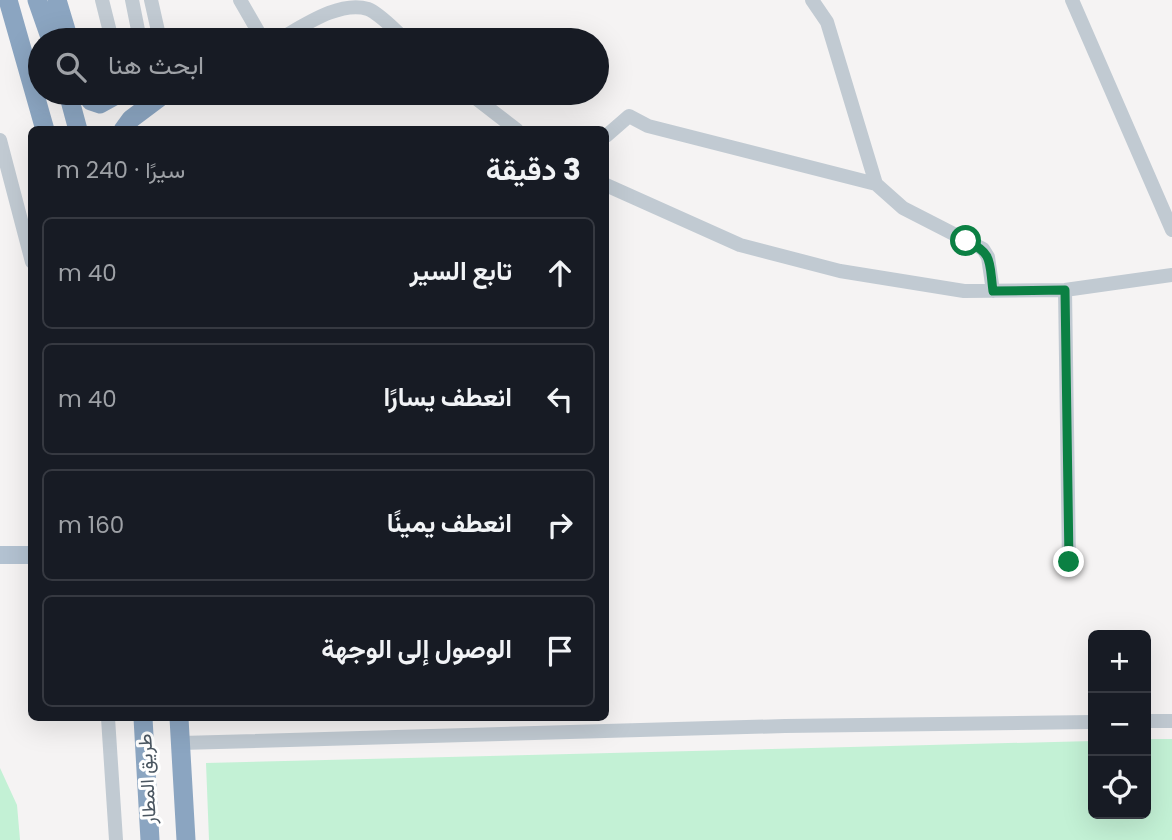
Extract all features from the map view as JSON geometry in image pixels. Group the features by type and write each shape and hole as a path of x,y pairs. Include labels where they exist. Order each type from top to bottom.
{"highway":[{"path":"8,0 28,70"},
{"path":"37,0 47,28"},
{"path":"57,0 65,28"},
{"path":"38,105 44,126"},
{"path":"71,105 77,126"},
{"path":"126,126 143,105"},
{"name":"طريق المطار","path":"143,721 150,840"},
{"name":"طريق المطار","path":"179,721 186,840"}],"main road":[{"path":"0,555 28,555"}],"street":[{"path":"102,0 109,28"},
{"path":"132,0 138,28"},
{"path":"151,0 157,28"},
{"path":"240,0 256,28"},
{"path":"812,0 827,22 876,184"},
{"path":"1072,0 1172,230"},
{"path":"300,28 335,9 358,6 370,10 392,28"},
{"path":"484,105 510,126"},
{"path":"609,133 629,116 648,126 876,184 903,208 983,249 988,257 993,291"},
{"path":"0,140 28,247"},
{"path":"609,186 740,245 841,271 964,291 1065,290 1172,275"},
{"path":"1065,290 1069,562"},
{"path":"108,721 116,840"},
{"path":"1151,721 1172,721"},
{"path":"181,743 785,726 1088,722"}],"green space":[{"path":"1151,739 1172,739 1172,840 209,840 206,763 1088,741 1088,819 1151,819"},
{"path":"0,768 17,805 20,840 0,840"}],"route":[{"path":"966,241 983,249 988,257 993,291 1065,290 1069,562"}]}
